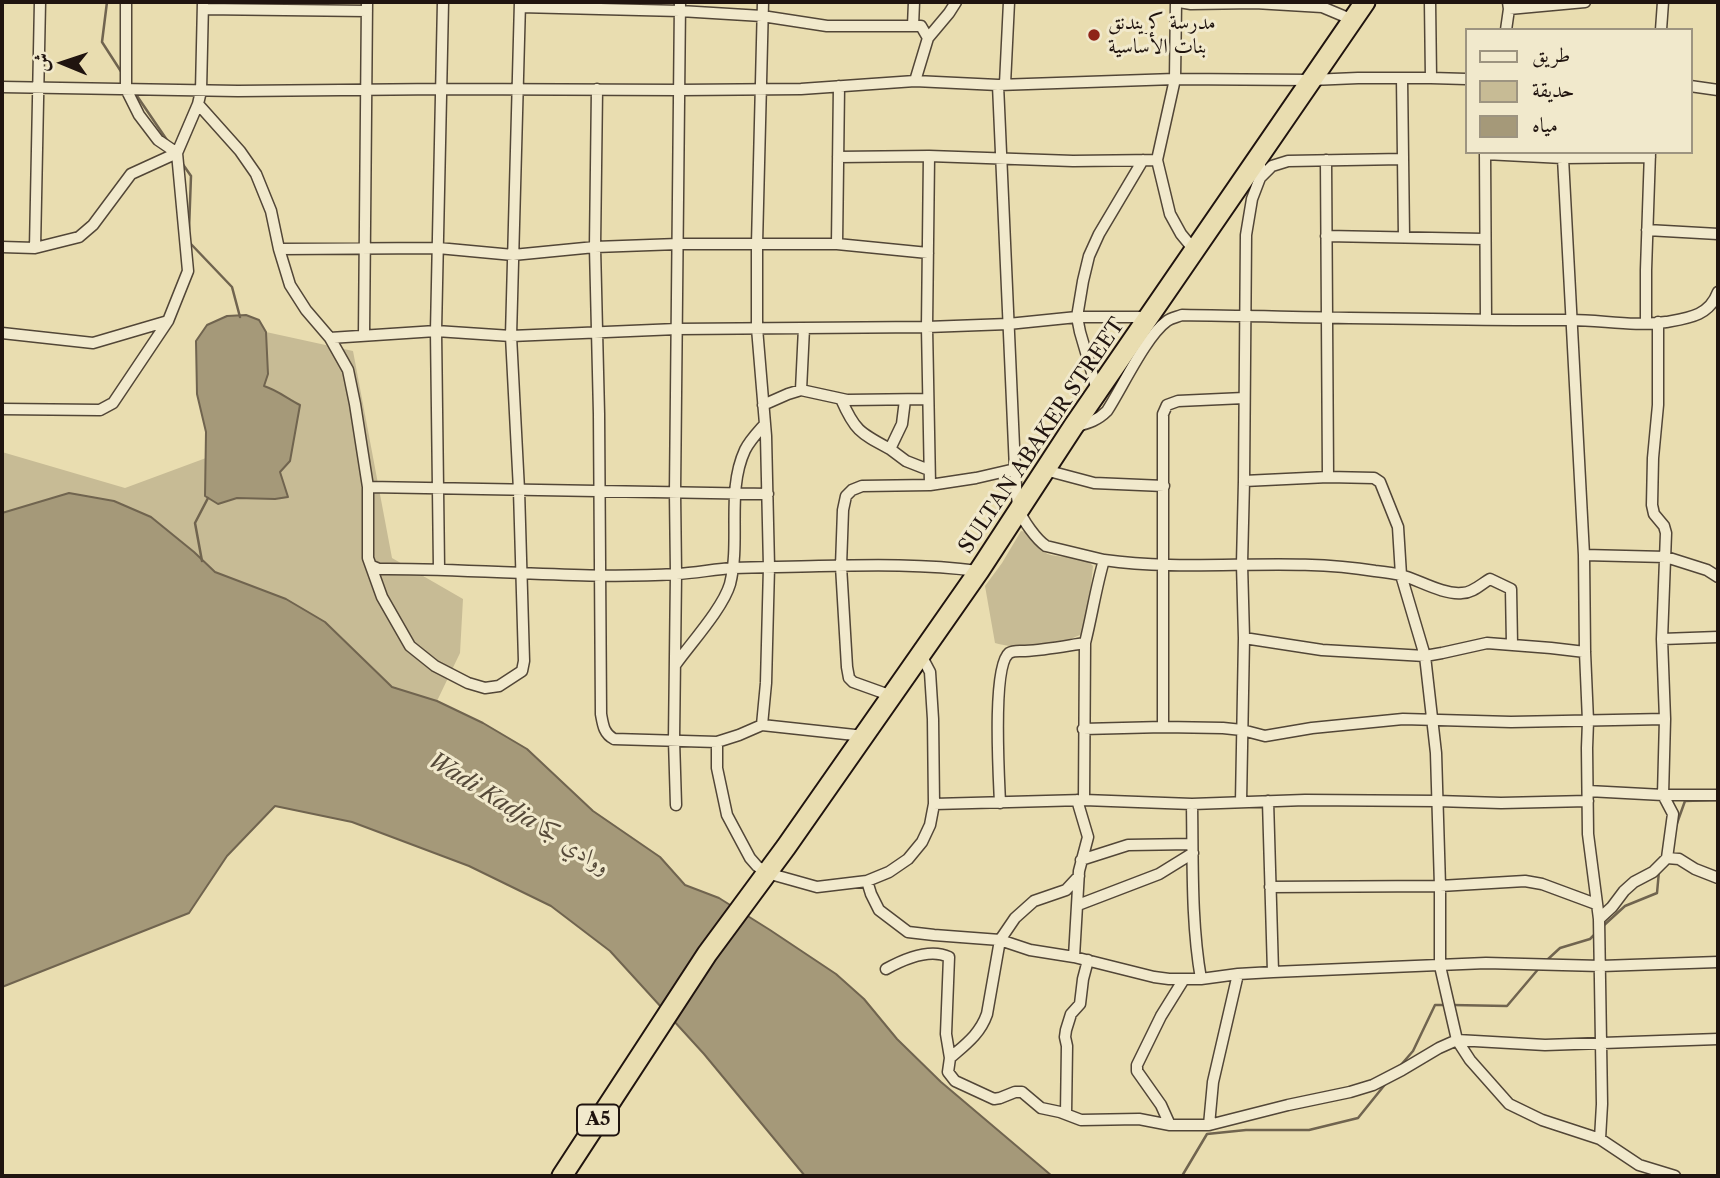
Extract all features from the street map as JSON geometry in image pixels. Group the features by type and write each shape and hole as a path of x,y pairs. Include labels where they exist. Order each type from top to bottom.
{"highway":[{"name":"SULTAN ABAKER STREET","path":"562,1176 707,954 921,655 1073,427 1365,2"}],"street":[{"path":"36,248 40,2"},
{"path":"126,2 126,89 139,115 158,140 177,153"},
{"path":"439,568 436,331 443,2"},
{"path":"762,725 766,683 769,567 765,424 758,328 757,244 763,2"},
{"path":"913,26 914,2"},
{"path":"915,81 928,37 956,2"},
{"path":"1009,2 1002,85 1001,159 1015,469 1019,510 1042,544 1104,560 1164,565 1348,566 1401,575 1462,593 1472,591 1490,579 1511,589 1512,645"},
{"path":"1195,251 1170,214 1157,160 1175,79 1178,2 1255,2 1322,7 1353,20"},
{"path":"1430,2 1431,78"},
{"path":"1506,28 1508,5 1585,2"},
{"path":"1661,28 1663,2"},
{"path":"198,104 240,150 256,174 271,211 290,285 306,310 330,338 348,370 368,487 368,558 382,597 410,646 436,666 468,683 485,688 499,686 522,671 524,661 512,335 520,4 680,6 827,26 921,26 928,37"},
{"path":"2,409 100,411 113,403 168,321 188,271 177,153 201,91 203,6 367,6 364,335"},
{"path":"676,805 675,492 680,6"},
{"path":"1402,78 1404,237"},
{"path":"2,87 201,91 679,90 800,89 915,81 1002,85 1175,79 1464,79"},
{"path":"837,244 839,86"},
{"path":"1692,86 1718,90"},
{"path":"597,89 595,247 601,714 604,729 614,740 717,742 762,725 864,736"},
{"path":"2,247 36,248 79,237 93,225 131,174 177,153"},
{"path":"1485,154 1486,320"},
{"path":"1501,154 1563,158 1650,155 1646,323"},
{"path":"1259,155 1260,178"},
{"path":"929,156 927,327 930,485"},
{"path":"838,157 1157,160"},
{"path":"1563,158 1584,555 1590,848 1599,919 1601,966 1600,1139"},
{"path":"1097,392 1077,317 1083,281 1099,234 1143,159"},
{"path":"1241,802 1246,235 1252,198 1260,178 1272,166 1283,162 1403,159"},
{"path":"1326,160 1328,477"},
{"path":"1647,230 1718,234"},
{"path":"1326,236 1484,239"},
{"path":"279,249 438,248 513,255 595,247 678,244 837,244 928,253"},
{"path":"1073,427 1094,422 1107,411 1148,343 1168,320 1182,315 1646,323 1699,314 1714,303 1718,292"},
{"path":"330,338 436,331 512,335 677,329 927,327 1008,324 1077,317 1149,317"},
{"path":"2,333 93,343 168,321"},
{"path":"1599,919 1634,882 1653,872 1667,858 1673,814 1663,795 1665,719 1662,639 1665,529 1654,514 1652,505 1658,405 1658,322"},
{"path":"801,390 804,328"},
{"path":"763,405 801,390 841,399 928,399"},
{"path":"1163,727 1163,414 1167,405 1178,401 1244,398"},
{"path":"841,399 849,418 862,434 906,461 929,470"},
{"path":"890,449 902,424 905,400"},
{"path":"675,665 722,601 729,586 733,568 738,472 748,444 765,424"},
{"path":"892,696 857,684 849,678 841,566 846,496 862,486 930,485 1015,469"},
{"path":"1045,470 1094,483 1164,486"},
{"path":"1244,481 1328,477 1374,478 1380,482 1398,527 1401,575 1425,656 1433,718 1440,886 1440,966 1457,1040 1470,1060 1509,1104 1542,1120 1600,1139 1639,1165 1675,1176"},
{"path":"368,487 768,494"},
{"path":"1584,555 1665,556 1707,570 1718,577"},
{"path":"1074,957 1079,876 1088,836 1081,800 1085,643 1104,560"},
{"path":"372,566 379,569 439,568 521,574 601,575 676,574 733,568 912,565 979,571"},
{"path":"1662,639 1718,637"},
{"path":"1244,638 1322,650 1425,656 1487,643 1585,652"},
{"path":"1000,803 999,685 1003,661 1014,651 1085,643"},
{"path":"717,742 716,768 727,815 750,858 767,873 817,887 867,881 889,872 908,859 922,842 930,825 934,804 930,672 921,655"},
{"path":"1083,729 1223,728 1265,736 1312,728 1403,719 1499,722 1665,719"},
{"path":"934,804 1081,800 1192,804 1268,801 1501,803 1588,796 1718,795"},
{"path":"1268,801 1273,972"},
{"path":"1192,804 1196,951 1201,979"},
{"path":"1081,860 1128,845 1193,848"},
{"path":"1078,905 1159,874 1193,848"},
{"path":"1667,858 1679,859 1718,878"},
{"path":"950,1058 969,1042 983,1024 1000,940 1015,918 1034,901 1066,890 1079,876"},
{"path":"867,881 879,910 908,932 1000,940 1030,950 1088,960 1154,977 1201,979 1273,972 1486,963 1601,966 1718,962"},
{"path":"1269,887 1440,886 1525,881 1542,884 1596,904"},
{"path":"886,970 897,963 922,955 941,953 949,957 946,1034 950,1058 949,1076 961,1085 993,1098 1022,1092 1041,1108 1082,1120 1139,1118 1170,1125 1209,1125 1350,1092 1402,1070 1457,1040 1545,1045 1718,1038"},
{"path":"1066,1114 1066,1030 1069,1018 1080,1004 1088,960"},
{"path":"1209,1125 1213,1082 1238,974"},
{"path":"1170,1125 1161,1105 1137,1071 1137,1065 1161,1016 1184,979"}],"green space":[{"path":"266,332 353,351 392,558 463,599 460,653 437,701 392,687 325,622 286,599 215,572 151,517 69,493 2,513 2,452 125,488 206,458 205,496 218,504 237,498 288,497 280,472 290,461 300,405 264,386"},
{"path":"1021,531 1027,532 1047,554 1082,559 1093,566 1088,615 1083,634 1042,647 1017,647 995,643 985,586"}],"water":[{"path":"246,315 259,320 266,332 268,374 264,386 300,405 290,461 280,472 288,497 237,498 218,504 205,496 206,432 197,394 196,341 207,325 227,316"},
{"name":"Wadi Kadja ووادي كجا","path":"69,493 114,501 151,517 215,572 286,599 325,622 392,687 437,701 483,723 527,749 593,811 660,857 685,885 719,898 836,974 864,999 897,1039 941,1082 1052,1176 805,1176 704,1054 610,951 551,906 469,866 352,822 275,806 227,856 189,913 2,987 2,513"}],"waterway":[{"path":"107,2 102,42 122,73"},
{"path":"135,93 169,143"},
{"path":"182,163 191,176 189,230"},
{"path":"190,243 232,287 240,317"},
{"path":"202,561 195,523 208,498"},
{"path":"1676,826 1685,801 1718,800"},
{"path":"1602,927 1625,906 1657,893 1659,871"},
{"path":"1547,960 1560,948 1590,939 1595,934"},
{"path":"1452,1005 1507,1006 1540,967"},
{"path":"1400,1066 1413,1051 1435,1005 1445,1005"},
{"path":"1182,1176 1207,1134 1246,1130 1309,1130 1358,1118 1387,1082"}],"place":[{"name":"مدرسة كريندنق بنات الأساسية","path":"1094,35"}]}
